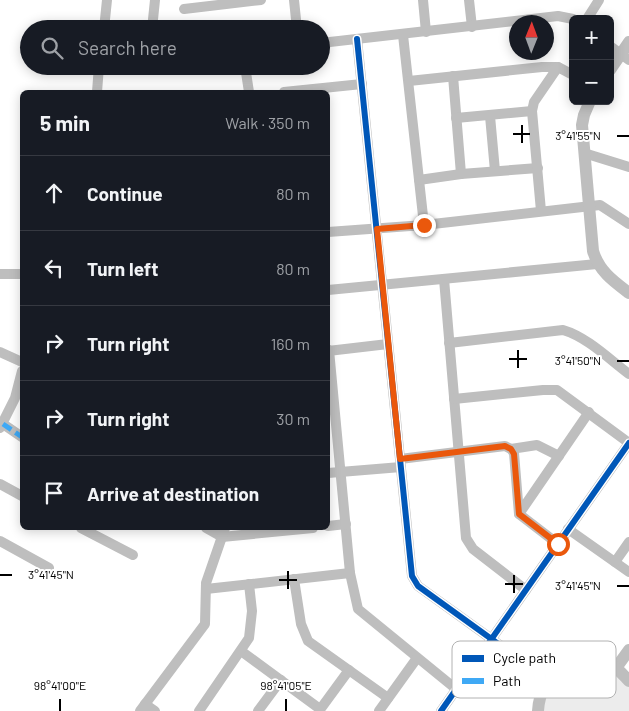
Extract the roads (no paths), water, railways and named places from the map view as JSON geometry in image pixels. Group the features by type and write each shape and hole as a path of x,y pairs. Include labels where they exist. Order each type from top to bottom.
{"street":[{"path":"105,20 107,0"},
{"path":"153,20 155,0"},
{"path":"184,9 207,3 261,0"},
{"path":"294,0 296,20"},
{"path":"423,0 426,32"},
{"path":"469,0 472,27"},
{"path":"590,15 600,0"},
{"path":"330,42 558,16 569,18"},
{"path":"403,35 424,225"},
{"path":"357,39 412,576 418,586 494,641"},
{"path":"614,67 625,58 629,42"},
{"path":"614,49 625,58"},
{"path":"409,81 542,66 558,67 569,73"},
{"path":"541,211 532,111 534,102 558,67"},
{"path":"97,90 98,75"},
{"path":"246,75 249,90"},
{"path":"453,76 461,174"},
{"path":"315,90 362,84"},
{"path":"588,105 582,125 590,236 597,264 614,282 629,293"},
{"path":"456,118 532,111"},
{"path":"490,116 495,171"},
{"path":"584,153 629,167"},
{"path":"419,180 461,174 538,168"},
{"path":"330,232 424,225 588,206 604,206 629,224"},
{"path":"330,290 597,264"},
{"path":"0,274 20,274"},
{"path":"444,279 458,452 469,545 526,590"},
{"path":"449,343 563,330 586,342 629,374"},
{"path":"330,351 388,344"},
{"path":"0,352 20,362"},
{"path":"20,379 15,398 1,426 20,436"},
{"path":"330,385 341,472 350,573 358,609 452,686"},
{"path":"454,400 552,389 589,412 629,443 491,639"},
{"path":"519,514 589,412"},
{"path":"511,449 537,445 558,456"},
{"path":"330,473 505,446 511,449 514,454 519,514 558,544"},
{"path":"0,484 20,495"},
{"path":"330,526 346,524"},
{"path":"568,529 629,572"},
{"path":"85,530 133,555"},
{"path":"155,711 142,707 201,632 206,618 206,589 224,532 268,530"},
{"path":"0,541 49,568"},
{"path":"615,562 629,542"},
{"path":"206,589 350,573"},
{"path":"294,579 301,624 308,641 388,698"},
{"path":"199,711 249,638 252,622 249,584"},
{"path":"629,650 616,668 629,681"},
{"path":"241,651 320,710 349,670"},
{"path":"379,711 417,658"},
{"path":"258,711 281,680"},
{"path":"441,711 452,695"},
{"path":"538,711 539,698"}]}
